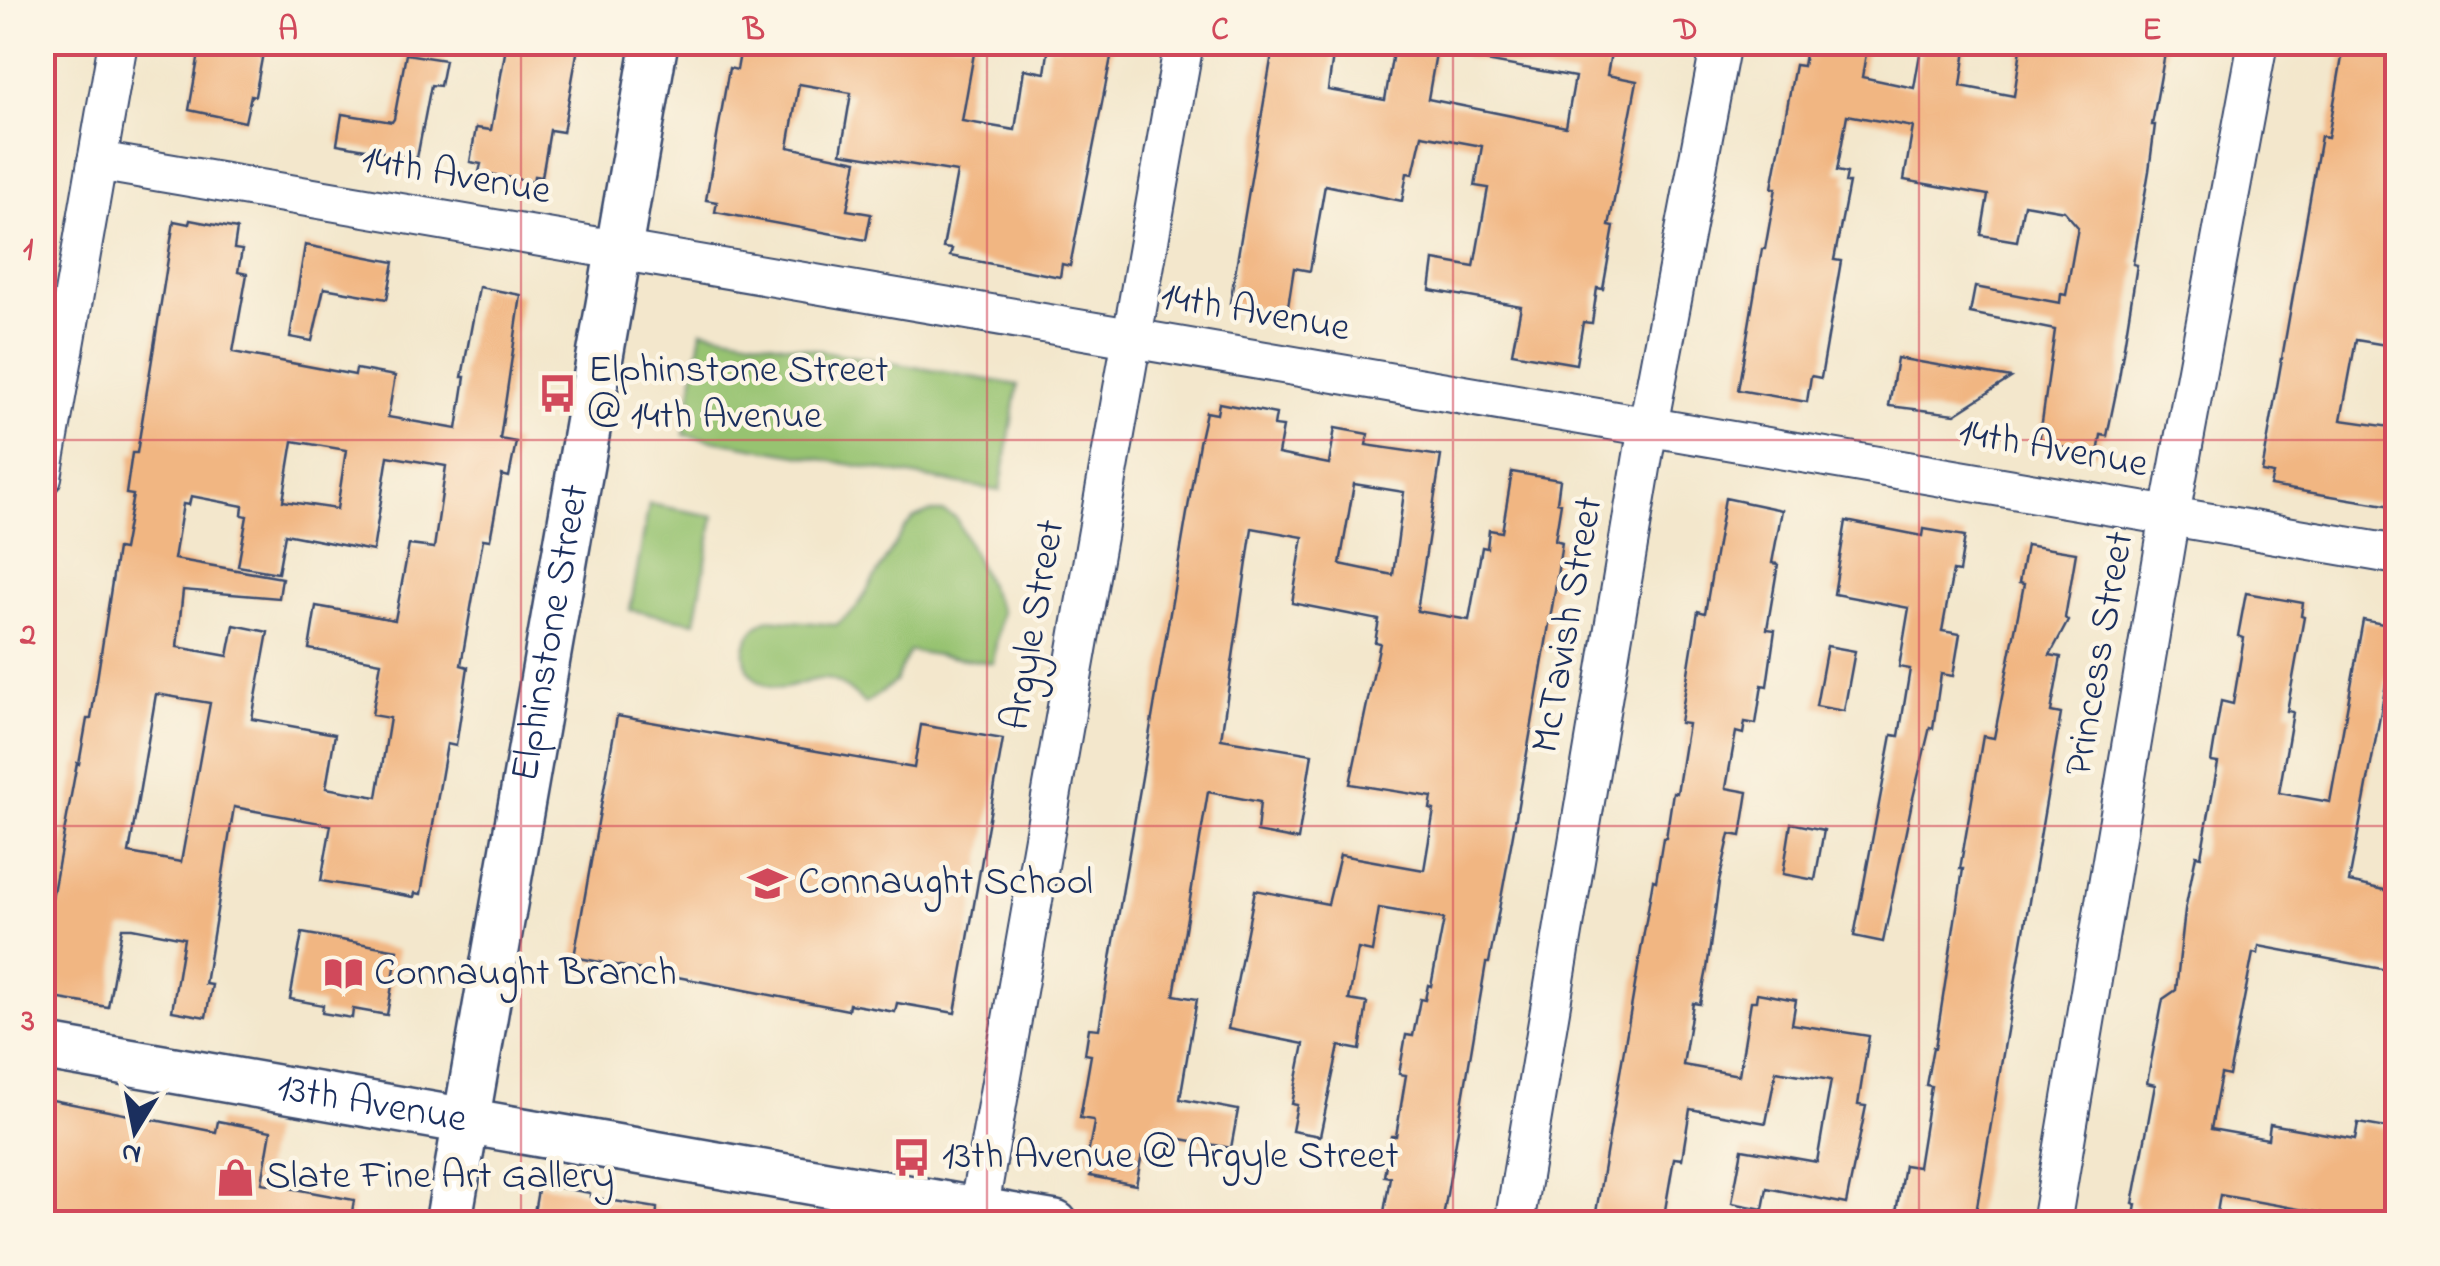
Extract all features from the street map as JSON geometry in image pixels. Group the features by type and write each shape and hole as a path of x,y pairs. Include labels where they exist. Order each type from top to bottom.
{"street":[{"path":"42,477 118,42"},
{"name":"Elphinstone Street","path":"448,1224 655,42"},
{"name":"Argyle Street","path":"978,1217 1184,42"},
{"name":"McTavish Street","path":"1514,1224 1648,426 1721,42"},
{"name":"Princess Street","path":"2050,1224 2170,516 2258,42"},
{"name":"14th Avenue","path":"97,161 2398,554"},
{"name":"13th Avenue","path":"42,1046 465,1120 978,1217 1054,1224"}],"green space":[{"path":"702,330 1018,385 1000,491 684,435"},
{"path":"649,504 714,516 695,622 630,610"},
{"path":"944,512 956,518 1001,612 993,663 909,651 895,682 865,704 832,680 773,688 755,678 745,661 745,651 759,625 769,619 836,625 856,609 904,529 914,518"}],"building":[{"path":"201,42 265,42 255,96 251,95 245,122 189,110"},
{"path":"507,42 579,42 563,132 550,130 542,177 534,176 533,182 479,172 481,164 470,162 476,128 491,130"},
{"path":"742,42 976,42 962,121 1015,130 1024,69 1045,73 1049,46 1058,48 1059,42 1114,42 1070,266 1062,264 1060,277 950,256 952,249 943,248 957,172 841,153 851,93 799,84 788,147 857,161 847,210 871,214 866,240 715,212 717,202 706,200 729,68 737,70"},
{"path":"1274,42 1335,42 1328,90 1385,100 1394,46 1436,53 1428,99 1566,127 1575,77 1464,57 1466,42 1540,42 1578,49 1579,42 1613,42 1607,75 1637,81 1609,226 1614,227 1603,289 1597,288 1592,323 1583,322 1576,364 1512,353 1521,306 1430,290 1434,260 1474,267 1488,188 1475,186 1482,146 1422,135 1413,174 1407,173 1402,201 1325,185 1310,271 1294,268 1287,313 1230,303"},
{"path":"1807,42 1868,42 1862,77 1914,88 1922,42 1967,42 1961,86 2014,96 2022,42 2167,42 2152,125 2149,171 2133,264 2137,265 2119,378 2107,436 2101,435 2098,454 2039,443 2055,330 1970,313 1975,287 2060,303 2061,294 2066,295 2078,227 2064,211 2024,204 2017,241 1981,235 1988,195 1904,180 1913,127 1847,115 1837,171 1847,173 1845,183 1849,183 1834,260 1841,261 1821,378 1811,376 1807,402 1738,390 1795,65 1803,66"},
{"path":"2350,42 2398,42 2398,154 2387,209 2398,210 2398,347 2356,340 2341,420 2398,428 2398,507 2270,486 2273,474 2262,472 2321,136 2328,137 2344,46 2349,47"},
{"path":"406,54 445,60 440,86 431,85 417,158 337,144 342,114 392,122"},
{"path":"190,220 237,229 234,249 242,250 238,272 247,274 233,352 355,375 356,369 395,376 388,417 457,429 462,377 479,287 521,295 500,439 516,442 509,477 502,475 490,540 483,539 461,665 468,667 456,746 447,744 421,894 415,893 414,897 321,881 331,825 234,807 205,984 212,985 206,1017 172,1011 184,938 132,928 122,928 108,1007 42,996 42,952 77,763 87,719 91,719 117,549 123,550 133,495 126,494 132,453 137,453 174,221 189,224","holes":["293,441 346,450 337,509 283,501","388,456 446,466 434,548 409,545 395,620 316,606 309,649 381,662 372,715 390,718 377,797 326,788 335,734 252,719 268,632 234,625 228,656 177,647 183,590 279,598 282,578 174,559 183,504 189,505 191,496 243,506 242,515 247,516 238,566 278,573 285,534 373,551","156,694 210,703 181,862 129,853"]},
{"path":"305,245 394,262 387,299 324,288 312,341 290,337"},
{"path":"1897,358 2011,378 1955,414 1889,406"},
{"path":"1219,403 1276,414 1274,426 1283,427 1278,454 1329,464 1335,428 1368,434 1366,445 1441,456 1417,611 1469,620 1482,547 1487,548 1489,530 1502,532 1512,472 1560,480 1555,540 1562,542 1555,590 1442,1224 1382,1224 1390,1177 1384,1176 1391,1136 1396,1136 1406,1075 1399,1074 1406,1035 1413,1036 1420,999 1425,1000 1428,985 1431,986 1444,919 1379,908 1372,952 1358,949 1349,1000 1367,1003 1360,1050 1339,1046 1320,1136 1292,1131 1297,1105 1292,1104 1304,1044 1228,1029 1255,890 1328,904 1340,855 1424,870 1434,810 1430,809 1432,797 1350,784 1380,643 1375,642 1379,620 1292,603 1303,537 1252,528 1221,739 1312,754 1298,840 1257,832 1260,802 1208,792 1174,995 1197,999 1180,1099 1238,1110 1231,1148 1159,1135 1156,1157 1142,1154 1136,1185 1090,1176 1093,1160 1087,1159 1094,1123 1080,1118 1091,1055 1085,1054 1089,1028 1099,1029 1199,443 1206,412 1217,414","holes":["1354,484 1404,492 1393,575 1340,564"]},
{"path":"1725,498 1782,510 1772,563 1778,564 1767,629 1775,630 1767,686 1762,685 1756,724 1745,722 1743,734 1736,732 1726,788 1748,792 1741,836 1730,834 1700,1004 1693,1003 1683,1065 1739,1075 1751,1001 1756,1001 1757,993 1796,1000 1792,1024 1869,1036 1858,1105 1866,1106 1846,1204 1767,1188 1763,1209 1732,1203 1742,1149 1817,1162 1831,1080 1776,1071 1766,1123 1690,1109 1682,1159 1674,1158 1664,1216 1656,1214 1655,1224 1594,1224 1653,880 1656,881 1666,838 1673,792 1677,793 1688,724 1680,723 1698,611 1705,613"},
{"path":"1846,521 1923,536 1924,529 1965,536 1959,572 1953,571 1942,631 1960,634 1953,676 1941,674 1933,728 1930,727 1912,802 1883,942 1854,936 1892,735 1899,736 1910,669 1899,667 1909,608 1834,594"},
{"path":"2026,545 2076,553 2065,618 2068,621 2050,655 2061,657 2051,712 2061,714 1974,1224 1894,1224 1904,1165 1918,1167 1931,1086 1926,1085 1983,736 1994,738 2024,584 2019,583"},
{"path":"2246,593 2303,603 2304,617 2287,711 2293,712 2279,793 2330,802 2363,620 2398,627 2398,670 2389,668 2349,882 2398,893 2398,972 2259,946 2258,954 2253,953 2229,1076 2221,1074 2211,1129 2268,1139 2270,1124 2355,1139 2358,1123 2398,1130 2388,1197 2397,1199 2393,1224 2348,1224 2349,1218 2220,1195 2215,1224 2181,1224 2134,1215 2155,1085 2147,1083 2163,999 2176,990 2185,910 2196,855 2201,856 2218,763 2211,762 2221,701 2233,704 2244,638 2238,636"},
{"path":"1827,646 1855,651 1844,711 1816,706"},
{"path":"617,716 914,768 921,725 1003,739 955,1013 897,1003 895,1012 849,1004 848,1010 574,957"},
{"path":"1791,823 1824,830 1815,880 1783,874"},
{"name":"Connaught Branch","path":"302,933 398,950 387,1015 353,1009 352,1018 322,1013 323,1005 290,999"},
{"path":"42,1098 216,1132 218,1121 271,1131 262,1183 354,1200 350,1224 42,1224"},
{"path":"539,1184 657,1208 656,1224 532,1224"}],"place":[{"name":"Elphinstone Street @ 14th Avenue","path":"558,394"},
{"name":"Connaught School","path":"768,883"},
{"name":"Connaught Branch","path":"344,974"},
{"name":"13th Avenue @ Argyle Street","path":"912,1157"},
{"name":"Slate Fine Art Gallery","path":"235,1177"}]}
